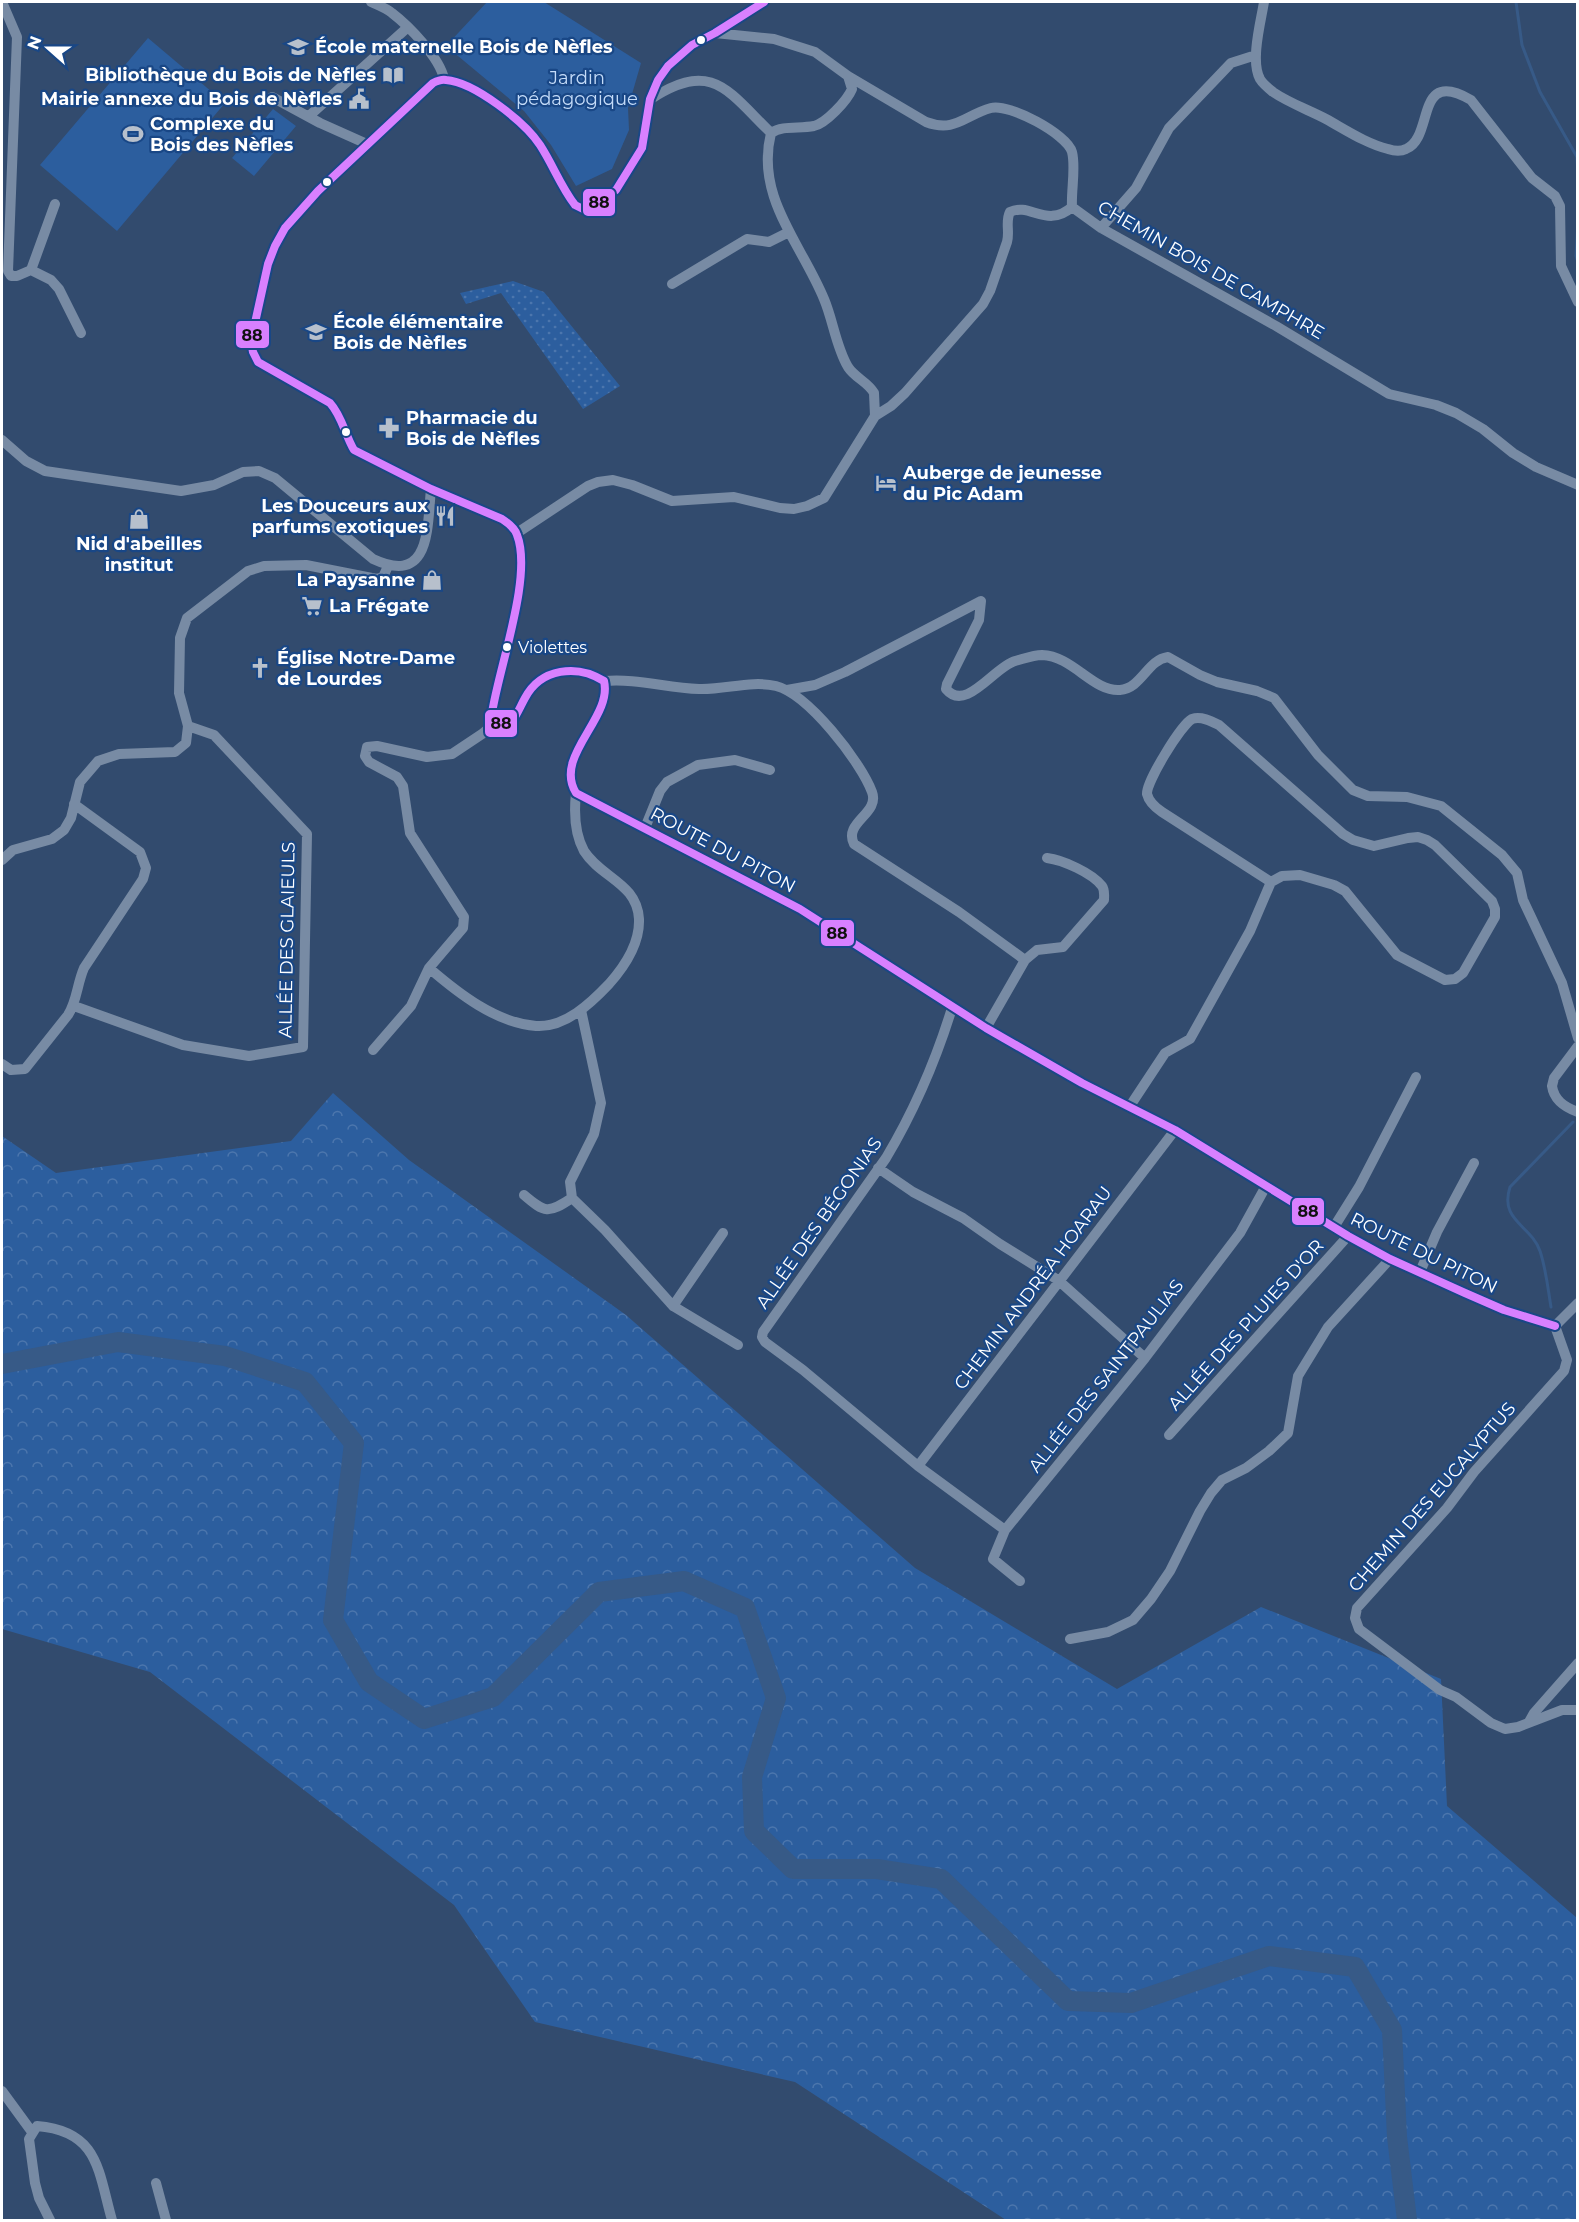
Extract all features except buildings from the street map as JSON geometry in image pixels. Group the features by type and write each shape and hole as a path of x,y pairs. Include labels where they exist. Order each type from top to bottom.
{"street":[{"path":"2,2 17,37 8,271 11,276 17,276 30,270 55,204"},
{"path":"371,2 391,11 408,27 436,61 444,79"},
{"path":"1264,2 1256,55 1260,79 1274,93 1388,149 1399,151 1409,148 1419,133 1430,101 1436,94 1446,91 1457,92 1471,100 1532,178 1555,196 1560,206 1561,266 1578,302"},
{"path":"496,722 492,713 522,575 521,548 517,533 502,519 431,489 354,450 337,410 330,403 258,362 251,341 268,264 285,228 318,191 433,83 444,79 460,83 481,94 521,125 539,143 569,198 575,205 583,209 590,209 616,190 642,148 651,99 658,80 668,66 692,45 715,33 759,3"},
{"path":"309,117 408,27"},
{"name":"CHEMIN BOIS DE CAMPHRE","path":"715,33 774,39 815,52 848,76 936,126 955,125 987,109 1002,107 1059,134 1072,153 1072,207 1101,228 1276,326 1389,394 1436,405 1456,413 1484,429 1513,453 1536,467 1578,485"},
{"path":"1101,228 1136,188 1169,128 1232,63 1256,55"},
{"path":"848,76 852,89 849,96 844,103 817,125 778,129 771,133 766,151 768,177 771,194 817,282 847,366 874,393 875,416"},
{"path":"651,99 678,85 698,80 710,81 726,89 771,133"},
{"path":"272,97 367,144"},
{"path":"517,533 588,486 613,480 672,501 734,497 780,508 794,508 807,506 824,498 875,416 905,393 983,304 990,291 1009,236 1007,219 1010,212 1020,209 1050,217 1064,213 1072,207"},
{"path":"672,284 747,239 770,242 789,232"},
{"path":"30,270 51,280 59,289 81,333"},
{"path":"2,440 26,460 45,471 180,491 214,485 243,472 259,471 275,478 373,559 399,568 406,566 420,553 426,540 431,489"},
{"path":"2,860 13,850 52,839 64,830 71,818 80,782 99,761 119,754 174,752 186,743 188,726 179,693 180,638 188,618 248,571 264,566 306,565 377,579 383,577 388,566"},
{"path":"496,722 511,723 536,684 551,674 568,670 584,671 604,681 629,681 700,689 758,684 788,690 815,685 845,672 981,600 979,620 947,684 946,689 954,695 968,695 1008,663 1041,655 1071,664 1100,685 1122,690 1137,682 1158,659 1168,657 1209,678 1274,698 1318,755 1353,790 1368,796 1407,797 1441,806 1515,868 1523,900 1562,982 1578,1038"},
{"path":"429,968 472,1002 514,1020 537,1026 561,1020 581,1010 626,964 636,939 639,921 637,903 630,892 591,859 583,849 574,814 576,793 570,779 573,762 601,704 604,681"},
{"path":"788,690 806,702 854,759 872,792 872,805 852,832 854,844 959,912 1025,960"},
{"path":"1130,1106 1165,1053 1190,1040 1250,931 1270,882 1281,876 1300,875 1340,888 1397,955 1445,980 1455,979 1464,973 1495,917 1492,902 1435,845 1418,837 1374,846 1353,840 1343,834 1219,725 1198,718 1192,720 1181,730 1150,781 1147,794 1162,812 1270,882"},
{"path":"373,1050 411,1006 429,968 463,928 465,917 410,833 403,786 397,777 369,762 365,756 367,747 377,746 427,758 452,754 496,722"},
{"name":"ALLÉE DES GLAIEULS","path":"74,1006 183,1045 249,1056 303,1047 307,834 214,735 188,726"},
{"path":"645,828 660,791 667,782 698,765 735,760 770,770"},
{"name":"ROUTE DU PITON","path":"576,793 800,909 952,1008 1082,1083 1175,1130 1348,1236 1390,1259 1504,1310 1555,1326"},
{"path":"2,1064 11,1071 25,1069 30,1065 74,1006 84,968 140,885 146,868 140,852 74,804"},
{"path":"986,1028 1025,960 1036,950 1063,946 1104,900 1102,885 1078,868 1047,858"},
{"name":"ALLÉE DES BÉGONIAS","path":"952,1008 938,1054 908,1118 878,1168 763,1332 762,1337 765,1342 803,1370 918,1466 1005,1530"},
{"path":"581,1010 601,1103 594,1134 570,1182 572,1198 605,1230 673,1306 738,1344"},
{"path":"1578,1046 1554,1078 1552,1086 1557,1100 1578,1112"},
{"path":"1334,1227 1359,1187 1416,1077"},
{"name":"CHEMIN ANDRÉA HOARAU","path":"918,1466 1058,1280 1175,1130"},
{"path":"1420,1272 1437,1232 1474,1163"},
{"path":"878,1168 913,1192 963,1218 1058,1280 1145,1358"},
{"name":"ALLÉE DES SAINTPAULIAS","path":"1020,1581 993,1558 1005,1530 1145,1358 1240,1233 1266,1186"},
{"path":"524,1195 541,1209 547,1210 555,1209 572,1198"},
{"path":"673,1306 723,1233"},
{"name":"ALLÉE DES PLUIES D'OR","path":"1169,1435 1348,1236"},
{"path":"1070,1639 1108,1632 1133,1620 1145,1606 1170,1571 1211,1493 1222,1480 1246,1468 1288,1433 1298,1376 1328,1328 1390,1259"},
{"path":"1555,1326 1578,1303"},
{"name":"CHEMIN DES EUCALYPTUS","path":"1555,1326 1567,1360 1564,1371 1474,1472 1447,1508 1356,1608 1355,1618 1359,1629 1440,1690 1456,1697 1491,1723 1505,1729 1562,1710 1578,1710"},
{"path":"1529,1722 1534,1713 1578,1663"},
{"path":"2,2091 32,2132"},
{"path":"50,2220 39,2198 29,2139 37,2126 57,2128 74,2136 87,2148 96,2163 112,2220"},
{"path":"156,2183 166,2220"}],"green space":[{"name":"Jardin pédagogique","path":"487,2 544,2 641,63 628,108 629,130 612,169 576,186 551,145 524,111 446,46"},
{"name":"Complexe du Bois des Nèfles","path":"148,38 225,103 117,231 40,165"},
{"path":"273,109 296,126 254,176 232,158"},
{"path":"513,281 544,292 620,386 583,409 501,293 466,304 460,293"},
{"path":"333,1093 409,1160 626,1315 915,1568 1117,1689 1261,1607 1441,1679 1447,1806 1577,1918 1577,2220 1006,2220 795,2082 535,2022 454,1905 150,1672 2,1629 2,1136 56,1173 291,1141"}],"waterway":[{"path":"1516,2 1522,45 1540,92 1577,157 1578,178"},
{"path":"1578,222 1576,256 1578,262"},
{"path":"1551,1307 1540,1251 1536,1242 1512,1215 1508,1198 1510,1187 1573,1122"},
{"path":"2,1364 118,1342 225,1356 305,1382 354,1443 333,1620 369,1682 424,1719 493,1697 599,1592 684,1581 745,1608 776,1698 752,1777 754,1831 793,1869 877,1869 941,1879 1068,2001 1131,2003 1269,1956 1355,1967 1392,2030 1397,2137 1407,2220"}],"transit line":[{"name":"88","path":"764,2 692,45 668,66 658,80 650,99 642,148 616,190 590,209 583,209 575,205 540,145 511,115 484,95 457,82 442,80 433,83 318,191 285,228 268,264 251,341 258,362 330,403 338,414 354,450 431,489 502,519 515,530 521,553 521,574 513,622 492,713 496,722 511,723 532,688 540,680 560,672 583,672 604,681 604,695 600,709 572,765 571,779 576,793 800,909 986,1028 1082,1083 1175,1130 1348,1236 1390,1259 1504,1310 1555,1326"}],"place":[{"name":"École maternelle Bois de Nèfles","path":"298,47"},
{"name":"Bibliothèque du Bois de Nèfles","path":"393,75"},
{"name":"Mairie annexe du Bois de Nèfles","path":"359,99"},
{"name":"Complexe du Bois des Nèfles","path":"133,134"},
{"name":"École élémentaire Bois de Nèfles","path":"316,332"},
{"name":"Pharmacie du Bois de Nèfles","path":"389,428"},
{"name":"Auberge de jeunesse du Pic Adam","path":"886,483"},
{"name":"Les Douceurs aux parfums exotiques","path":"445,516"},
{"name":"Nid d'abeilles institut","path":"139,519"},
{"name":"La Paysanne","path":"432,580"},
{"name":"La Frégate","path":"312,606"},
{"name":"Violettes","path":"507,647"},
{"name":"Église Notre-Dame de Lourdes","path":"260,668"}]}
